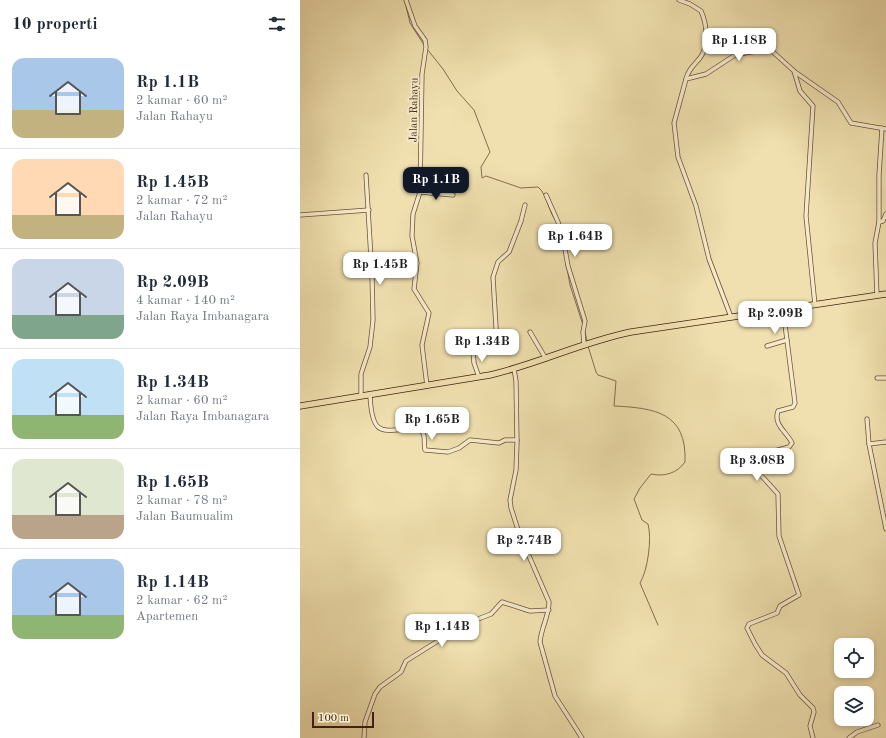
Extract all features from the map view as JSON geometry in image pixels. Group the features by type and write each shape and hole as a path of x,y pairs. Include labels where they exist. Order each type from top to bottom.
{"highway":[{"path":"300,406 479,377 514,369 587,344 630,332 886,294"}],"street":[{"name":"Jalan Rahayu","path":"406,0 415,26 425,40 426,48 422,74 420,192 412,220 412,242 417,263 413,286 429,313 422,345 426,386"},
{"path":"679,0 690,4 701,11 706,34 703,53 691,67 686,79 674,123 678,157 694,202 709,259 731,317"},
{"path":"686,79 706,74 734,55 764,50 773,52 794,71 838,102 851,123 884,129 880,158 879,222 875,260 877,296"},
{"path":"794,71 800,91 814,106 806,216 815,305"},
{"path":"361,396 361,374 370,347 373,320 369,210 366,175"},
{"path":"420,192 453,195"},
{"path":"546,195 558,222 563,238 568,266 585,325 583,330 587,344"},
{"path":"479,377 474,363 473,351 481,346 497,344 493,277 498,262 509,252 521,221 525,205"},
{"path":"300,215 369,210"},
{"path":"879,222 883,221 886,214"},
{"path":"783,309 795,403 793,407 778,411 776,416 779,424 790,440 791,445 760,456 757,459 756,467 758,472 778,494 779,536 799,595 781,606 777,613 751,623 747,628 762,656 786,672 800,695 813,708 814,712 810,726 813,738"},
{"path":"530,332 546,359"},
{"path":"767,346 787,340"},
{"path":"514,369 516,381 516,470 510,500 511,508 518,533 549,602 549,610 540,634 541,649 554,696 582,738"},
{"path":"877,378 886,378"},
{"path":"370,395 373,417 379,427 385,431 419,428 422,430 425,438 425,450 448,452 459,448 470,440 499,442 505,440 516,440"},
{"path":"867,419 869,444 886,528"},
{"path":"869,444 886,442"},
{"path":"364,738 365,722 375,694 380,687 401,672 406,661 465,624 491,614 502,602 530,611 549,610"},
{"path":"849,738 857,732 878,725"}],"waterway":[{"path":"406,6 410,23 424,45"},
{"path":"427,49 443,69 457,91 474,110 490,152 481,167 482,178 486,176 521,188 538,187 541,190 556,221"},
{"path":"565,257 570,285 583,325"},
{"path":"585,332 587,341"},
{"path":"588,346 598,375 616,381 614,406 655,411 665,416 674,423 680,432 684,445 685,462 682,466 670,473 661,475 651,474 640,488 634,499 642,520 648,524 650,537 647,562 640,583 658,625"}]}
